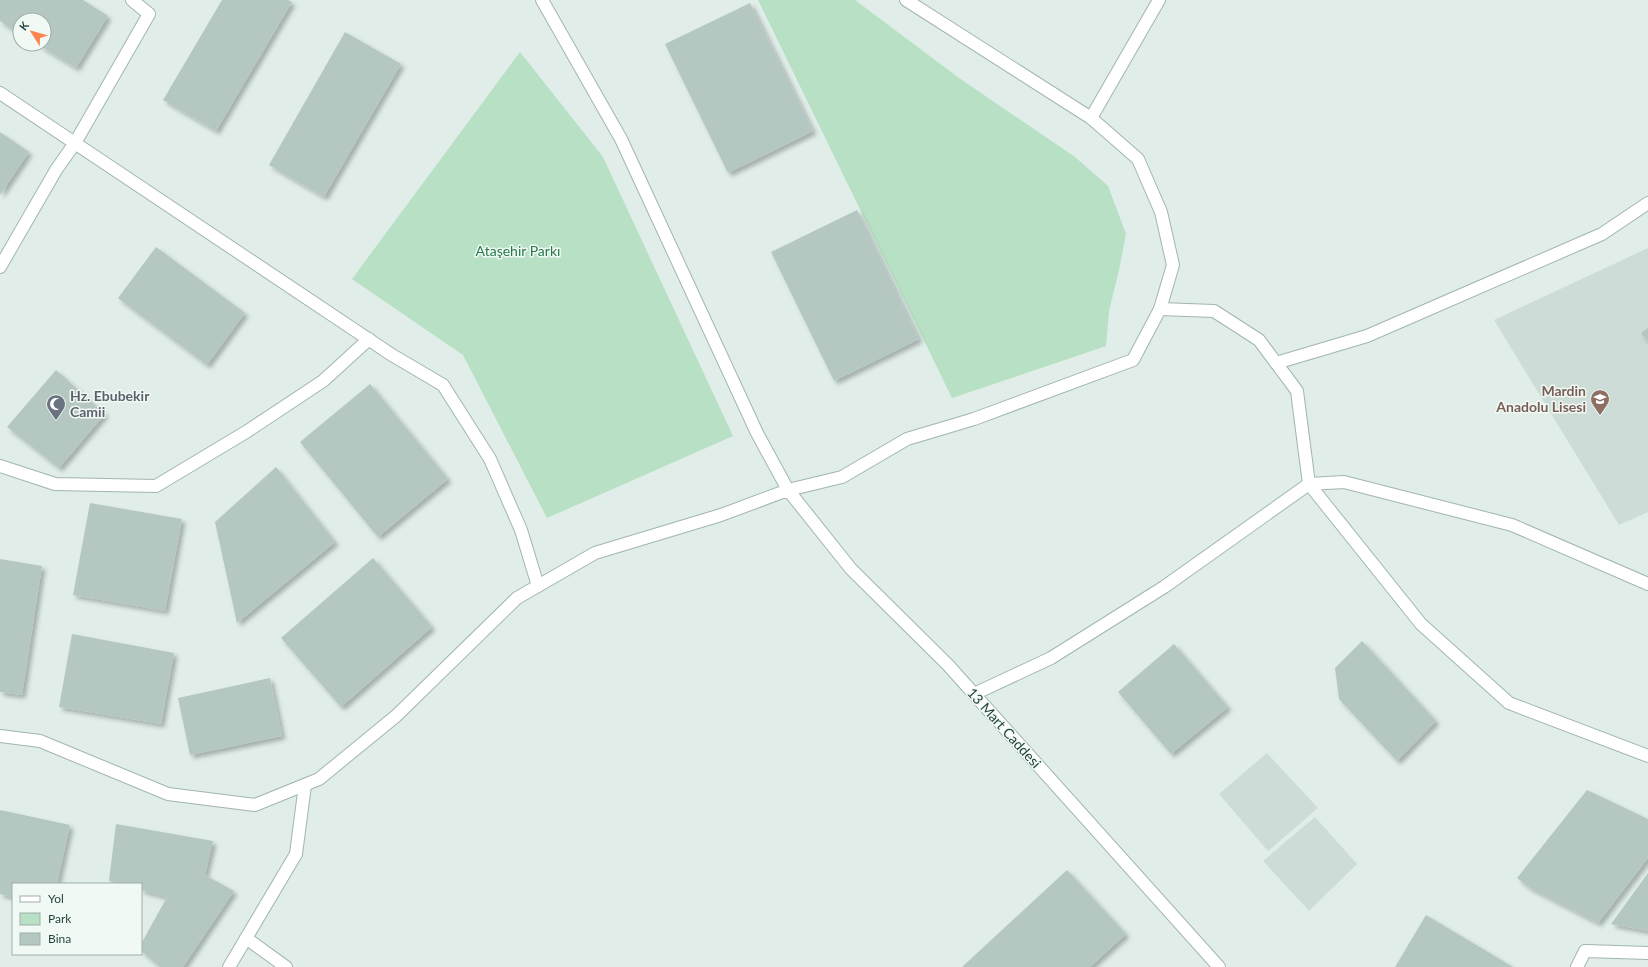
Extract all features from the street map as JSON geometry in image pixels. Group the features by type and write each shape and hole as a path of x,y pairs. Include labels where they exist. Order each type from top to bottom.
{"street":[{"path":"0,268 56,170 75,143 149,14 132,0"},
{"name":"13 Mart Caddesi","path":"542,0 621,139 756,433 788,490 851,569 948,665 1219,967"},
{"path":"0,736 40,742 168,794 255,805 319,779 396,716 517,598 595,553 721,515 788,490 842,477 907,439 974,419 1133,360 1160,309 1173,265 1161,212 1138,159 1091,118 906,0"},
{"path":"1091,118 1159,0"},
{"path":"0,93 369,339 443,385 490,459 521,530 538,586"},
{"path":"1276,363 1367,336 1602,234 1648,203"},
{"path":"1160,309 1214,311 1259,340 1297,391 1309,484 1421,624 1509,703 1648,756"},
{"path":"0,466 55,484 156,486 246,432 323,381 369,339"},
{"path":"974,694 1051,658 1164,587 1309,484 1344,482 1512,525 1648,584"},
{"path":"229,967 296,854 305,785"},
{"path":"246,938 286,967"},
{"path":"1576,967 1585,951 1648,954"}],"shaded area":[{"name":"Mardin Anadolu Lisesi","path":"1648,248 1648,512 1619,525 1494,320"},
{"path":"1267,753 1318,808 1268,851 1219,794"},
{"path":"1315,817 1357,864 1309,911 1263,861"}],"green space":[{"path":"758,0 855,0 959,78 1075,157 1108,186 1126,234 1109,311 1106,346 952,398"},
{"name":"Ataşehir Parkı","path":"520,52 603,157 733,436 547,518 463,355 352,279"}],"building":[{"path":"0,0 83,0 108,16 76,68 50,52 52,52 52,12 12,12 12,29 0,21"},
{"path":"222,0 288,0 292,2 216,131 163,100"},
{"path":"750,3 813,131 728,173 665,44"},
{"path":"345,32 401,64 324,197 269,165"},
{"path":"0,132 29,152 0,195"},
{"path":"857,210 919,339 834,381 771,252"},
{"path":"156,247 245,313 207,365 118,298"},
{"path":"1648,328 1648,342 1641,333"},
{"name":"Hz. Ebubekir Camii","path":"56,370 105,414 59,468 7,427"},
{"path":"370,384 448,479 378,537 300,442"},
{"path":"276,467 335,542 237,623 215,522"},
{"path":"90,503 182,519 165,611 73,595"},
{"path":"373,558 432,627 341,707 281,638"},
{"path":"0,559 42,566 22,695 0,692"},
{"path":"72,634 174,653 161,724 59,707"},
{"path":"1362,641 1436,721 1397,761 1339,699 1335,668"},
{"path":"1174,644 1228,707 1171,754 1118,692"},
{"path":"270,678 282,736 190,755 178,698"},
{"path":"1587,790 1648,819 1648,858 1598,923 1530,888 1517,878"},
{"path":"0,810 70,825 57,883 12,883 12,897 0,894"},
{"path":"116,824 213,841 205,875 234,891 183,967 160,967 142,952 142,942 167,897 142,890 142,883 116,883 109,881"},
{"path":"1067,870 1126,934 1090,967 962,967"},
{"path":"1648,873 1648,931 1611,924"},
{"path":"1426,915 1513,967 1395,967"}],"place":[{"name":"Mardin Anadolu Lisesi","path":"1600,416"},
{"name":"Hz. Ebubekir Camii","path":"56,421"}]}
